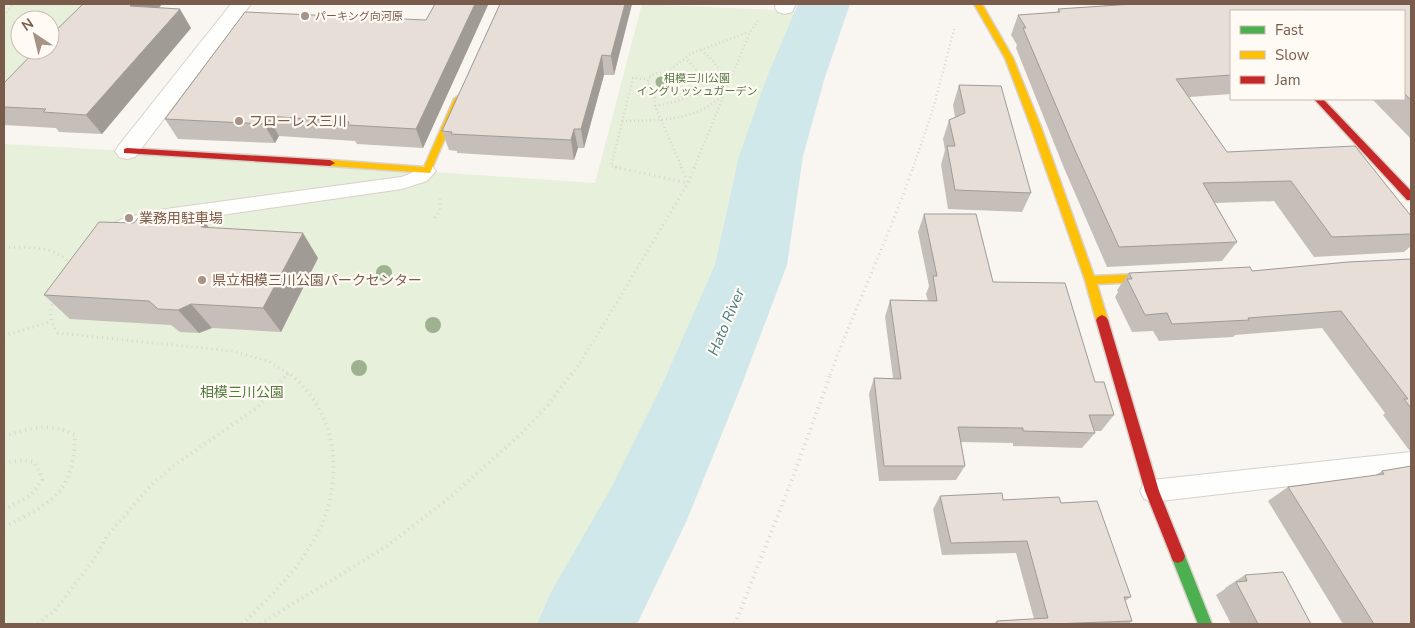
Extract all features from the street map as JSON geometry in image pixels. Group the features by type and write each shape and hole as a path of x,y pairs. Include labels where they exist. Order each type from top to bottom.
{"street":[{"path":"127,151 241,4"},
{"path":"978,4 998,27 1036,127 1090,280 1152,491 1204,624"},
{"path":"127,151 286,160 427,171 462,92"},
{"path":"1319,100 1411,197"},
{"path":"1090,280 1178,276"}],"lane":[{"path":"106,234 131,223 175,215 402,183 421,177 427,171"},
{"path":"1152,491 1411,462"}],"path":[{"path":"4,16 13,4"},
{"path":"260,624 387,546 449,498 521,434 548,405 572,374 688,183 750,32 756,23 775,16 786,6"},
{"path":"735,624 791,482 850,320 904,193 933,109 956,20"},
{"path":"688,183 611,166 633,78 648,79 655,73 667,72 685,58 701,50 750,32"},
{"path":"622,121 691,116 718,102 726,92 723,76 718,65 701,50"},
{"path":"655,106 686,99 700,87 702,80 700,71 685,58"},
{"path":"648,79 649,85 655,89 665,90 676,84 676,78 667,72"},
{"path":"655,89 655,106 688,183"},
{"path":"4,247 53,251 65,256 72,267"},
{"path":"60,292 51,305 50,322 58,333 237,353 268,361 288,373 308,390 320,408 331,432 335,455 331,495 320,529 304,554 276,590 242,624"},
{"path":"4,336 50,322"},
{"path":"38,624 55,610 92,562 108,535 152,484 176,464 258,407 288,373"},
{"path":"4,436 50,425 62,427 75,435 76,448 72,476 57,495 45,505 4,528"},
{"path":"4,463 22,459 33,461 41,470 42,480 31,495 4,510"}],"green space":[{"path":"4,4 98,4 60,42 60,10 10,10 10,60 42,60 4,98"},
{"name":"相模三川公園","path":"642,4 796,11 740,200 723,270 621,513 564,624 4,624 4,144 595,183"}],"building":[{"path":"83,4 132,4 130,6 180,9 86,115 43,112 46,109 4,107 4,83 26,60 60,60 60,26"},
{"path":"435,4 475,4 416,129 348,125 349,122 268,116 264,124 165,119 245,12 426,20"},
{"path":"500,4 625,4 611,56 602,55 581,129 574,129 571,140 451,134 452,132 442,131"},
{"path":"1133,4 1411,4 1411,100 1405,94 1405,10 1230,10 1230,75 1176,79 1227,152 1355,146 1411,216 1411,234 1332,237 1291,181 1203,183 1237,242 1119,247 1023,28 1026,28 1018,15 1060,12 1058,9"},
{"path":"959,85 1001,86 1031,193 955,190 947,146 955,146 949,120 965,113"},
{"path":"924,214 976,214 993,282 1065,283 1095,382 1104,382 1114,415 1089,415 1095,433 1023,431 1023,428 958,427 965,466 884,466 874,378 901,379 890,300 937,301 933,276 937,276"},
{"path":"138,218 204,221 201,227 303,233 263,308 191,304 178,310 158,309 149,301 44,295 99,222 134,223"},
{"path":"1411,259 1411,408 1404,399 1408,399 1341,311 1248,318 1249,320 1172,324 1167,313 1145,315 1127,279 1132,279 1129,273 1250,267 1252,271 1348,262"},
{"path":"1411,466 1411,624 1374,624 1288,487 1384,474 1382,471"},
{"path":"1002,493 1003,500 1059,497 1061,503 1097,501 1131,597 1124,597 1132,621 997,624 997,621 1048,618 1027,541 951,543 940,496"},
{"path":"1283,572 1311,624 1258,624 1236,582 1247,581 1245,575"}],"waterway":[{"name":"Hato River","path":"586,624 642,520 700,389 751,265 771,156 796,77 824,4"}],"traffic: fast":[{"path":"1178,556 1205,624"}],"traffic: slow":[{"path":"978,4 1009,58 1036,127 1090,280 1102,320"},
{"path":"330,163 427,171 458,99"},
{"path":"1090,280 1163,277"}],"traffic: jam":[{"path":"1319,100 1411,197"},
{"path":"127,151 330,163"},
{"path":"1102,320 1152,491 1178,556"}],"place":[{"name":"パーキング向河原","path":"305,16"},
{"name":"フローレス三川","path":"239,121"},
{"name":"業務用駐車場","path":"129,218"},
{"name":"県立相模三川公園パークセンター","path":"202,280"}],"park label":[{"name":"相模三川公園 イングリッシュガーデン","path":"697,84"}]}
